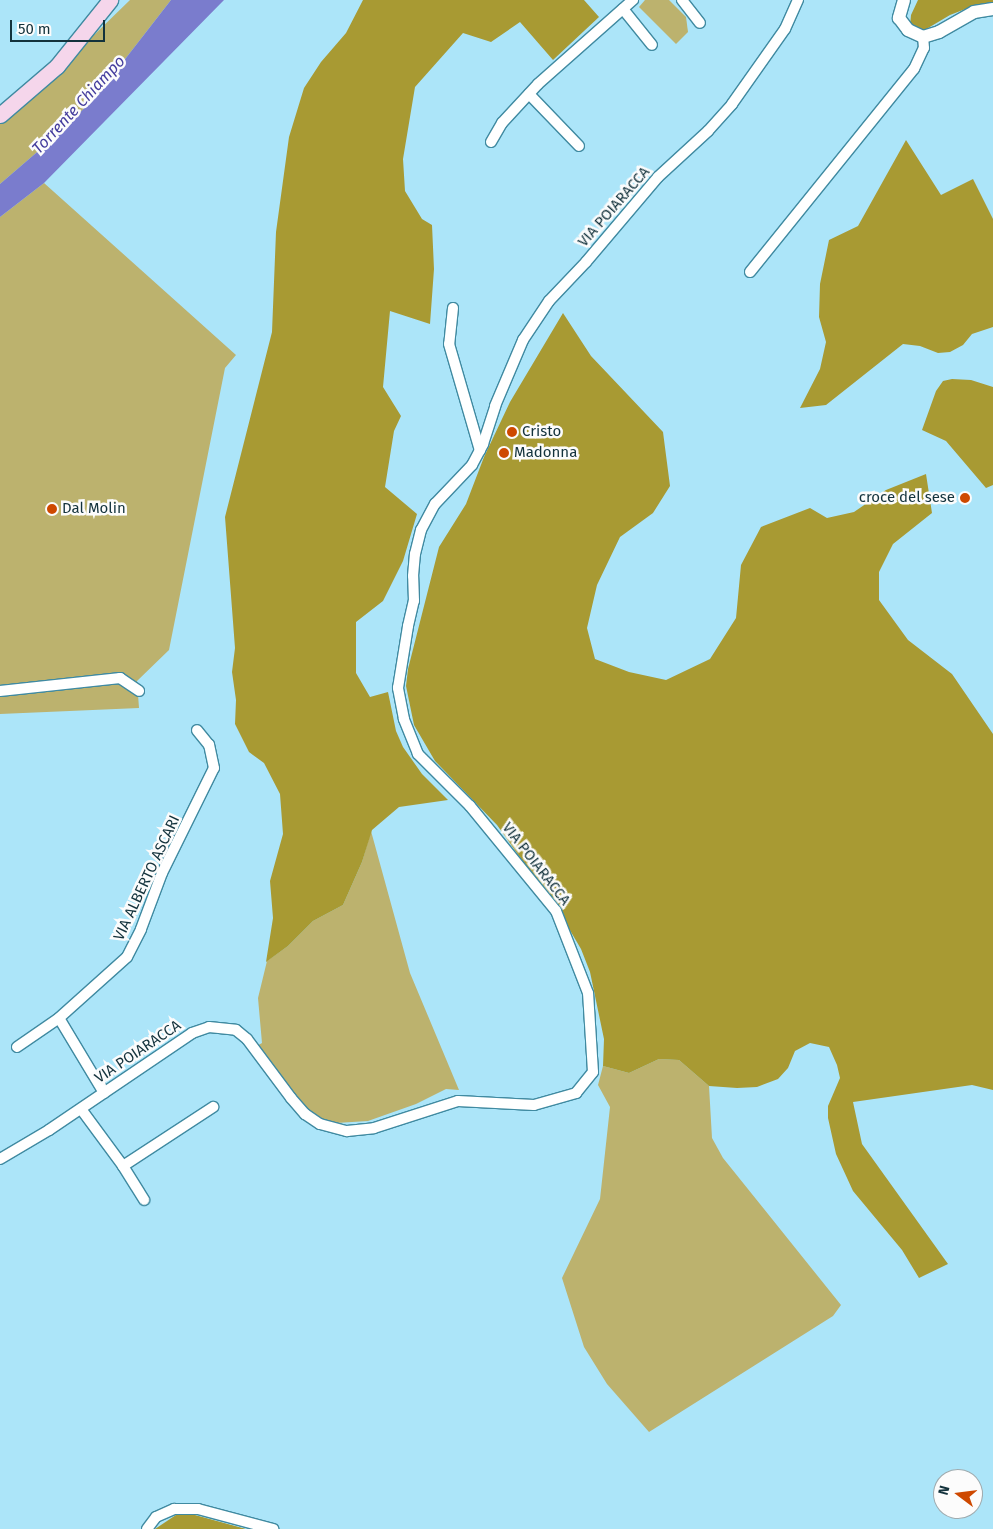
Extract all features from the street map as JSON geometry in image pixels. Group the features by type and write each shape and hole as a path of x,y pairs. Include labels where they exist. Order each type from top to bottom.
{"main road":[{"path":"0,115 57,66 110,0"}],"street":[{"path":"491,142 502,123 529,94 633,0"},
{"path":"682,0 700,23"},
{"name":"VIA POIARACCA","path":"0,1159 81,1109 192,1033 209,1027 236,1030 247,1039 305,1114 320,1124 347,1131 374,1128 458,1101 534,1105 576,1094 594,1072 588,993 556,911 470,806 418,754 404,719 398,688 408,626 414,602 413,576 421,530 435,504 472,465 480,451 495,406 523,340 549,301 586,262 658,178 732,104 786,29 798,0"},
{"path":"904,0 899,18 908,30 923,37 939,32 974,12 993,9"},
{"path":"623,9 652,45"},
{"path":"750,272 914,69 924,48 923,37"},
{"path":"529,94 579,146"},
{"path":"454,308 449,344 480,451"},
{"path":"0,691 120,678 139,691"},
{"name":"VIA ALBERTO ASCARI","path":"17,1047 60,1018 127,957 141,929 162,873 214,768 209,745 198,730"},
{"path":"60,1018 104,1093"},
{"path":"123,1166 213,1107"},
{"path":"81,1109 123,1166 144,1200"},
{"path":"147,1529 156,1517 174,1508 198,1509 273,1529"}],"shaded area":[{"path":"130,0 171,0 98,94 64,129 0,184 0,113 60,68"},
{"path":"363,0 584,0 599,17 553,60 520,22 491,42 463,33 415,87 403,159 405,191 422,219 432,225 434,269 430,324 390,311 383,387 401,416 394,431 385,487 417,514 403,561 383,601 356,622 356,673 370,697 388,692 396,731 403,747 422,774 448,800 399,807 372,830 362,862 343,905 313,921 288,946 266,962 273,918 270,881 283,834 280,794 264,763 249,752 235,724 236,700 232,672 235,648 225,517 272,332 276,232 289,137 304,88 321,62 346,33"},
{"path":"645,0 669,0 686,17 688,32 676,44 639,7"},
{"path":"918,0 993,0 993,3 968,8 950,15 923,31 910,26 911,15"},
{"path":"906,140 941,195 973,179 993,219 993,327 972,334 963,345 950,352 938,353 920,346 903,344 826,405 800,408 820,369 826,342 819,317 820,284 829,240 858,226"},
{"path":"44,183 236,355 225,368 169,650 137,681 139,708 0,714 0,217"},
{"path":"563,313 591,356 663,432 670,486 653,513 620,537 597,585 587,628 595,659 629,672 666,680 710,659 736,618 741,565 761,527 810,508 827,518 854,512 886,490 926,474 932,513 893,544 879,572 879,600 908,640 952,674 993,734 993,1090 972,1085 853,1102 862,1144 948,1264 919,1278 902,1250 853,1191 836,1154 828,1118 828,1106 840,1078 837,1065 829,1047 810,1043 795,1051 788,1068 778,1079 757,1087 709,1086 679,1060 659,1059 629,1073 603,1066 604,1039 590,972 581,949 561,915 497,825 435,761 414,725 406,686 408,669 439,547 466,504 484,457 510,402"},
{"path":"952,379 971,380 993,387 993,485 986,488 946,441 922,430 936,391 943,381"},
{"path":"371,831 410,973 459,1090 446,1089 416,1104 368,1121 320,1124 253,1048 262,1043 258,998 267,961 288,946 313,921 343,905 362,862"},
{"path":"659,1059 679,1060 709,1086 712,1138 723,1158 841,1305 833,1316 649,1432 607,1384 584,1347 562,1278 600,1199 610,1107 598,1085 603,1066 629,1073"},
{"path":"176,1515 195,1515 246,1529 155,1529"}],"water":[{"path":"171,0 224,0 44,183 0,217 0,184 64,129 98,94"}],"place":[{"name":"Cristo","path":"512,432"},
{"name":"Madonna","path":"504,453"},
{"name":"croce del sese","path":"965,498"},
{"name":"Dal Molin","path":"52,509"}],"water label":[{"name":"Torrente Chiampo","path":"79,105"}]}
